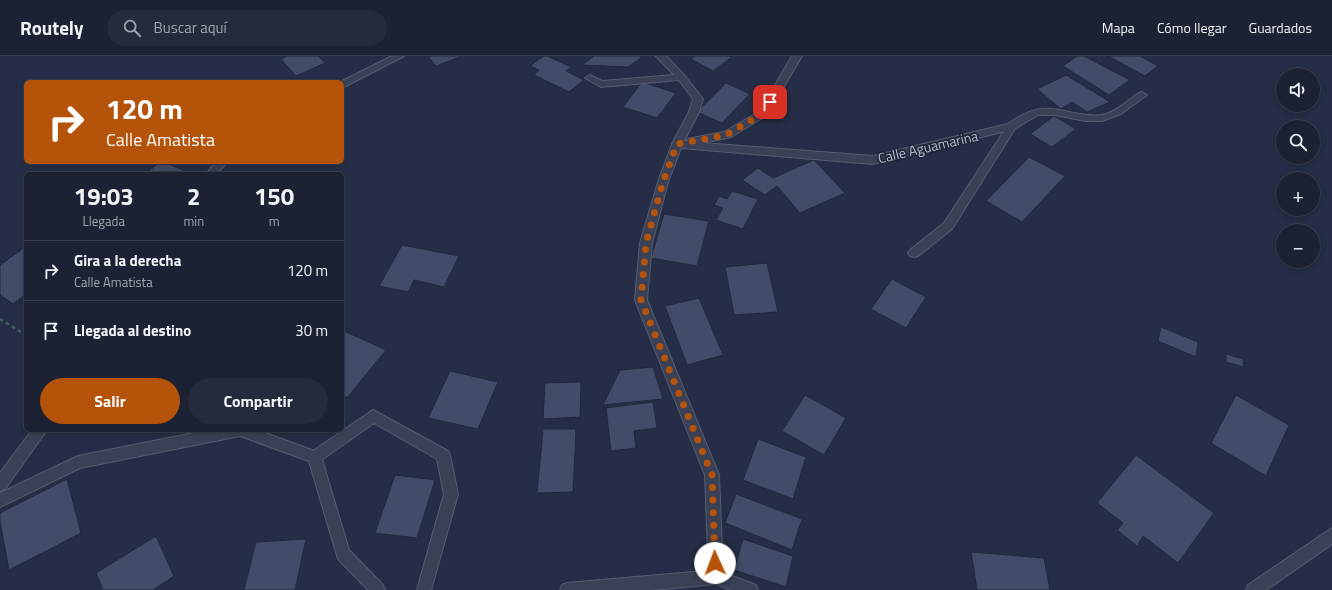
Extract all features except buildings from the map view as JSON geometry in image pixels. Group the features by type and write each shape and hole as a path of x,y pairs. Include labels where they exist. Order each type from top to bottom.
{"street":[{"path":"344,84 399,56"},
{"path":"661,56 681,77 698,99 694,112 677,144 663,182 646,243 641,300 712,475 716,578"},
{"path":"677,144 726,135 764,113 797,56"},
{"path":"590,78 601,84 681,77"},
{"name":"Calle Aguamarina","path":"677,144 873,160 1011,127 1040,110 1085,119 1103,118 1116,113 1142,95"},
{"path":"914,253 948,226 1011,127"},
{"path":"213,172 220,164"},
{"path":"315,457 373,416 443,455 451,494 424,590"},
{"path":"0,484 39,432"},
{"path":"0,500 78,462 230,432"},
{"path":"246,432 315,457"},
{"path":"315,457 343,554 378,590"},
{"path":"1253,590 1310,552 1332,535"},
{"path":"567,590 716,578 751,590"}],"path":[{"path":"0,319 24,334"}],"route":[{"path":"715,563 712,475 641,300 646,243 663,182 677,144 726,135 764,113 770,102"}]}
